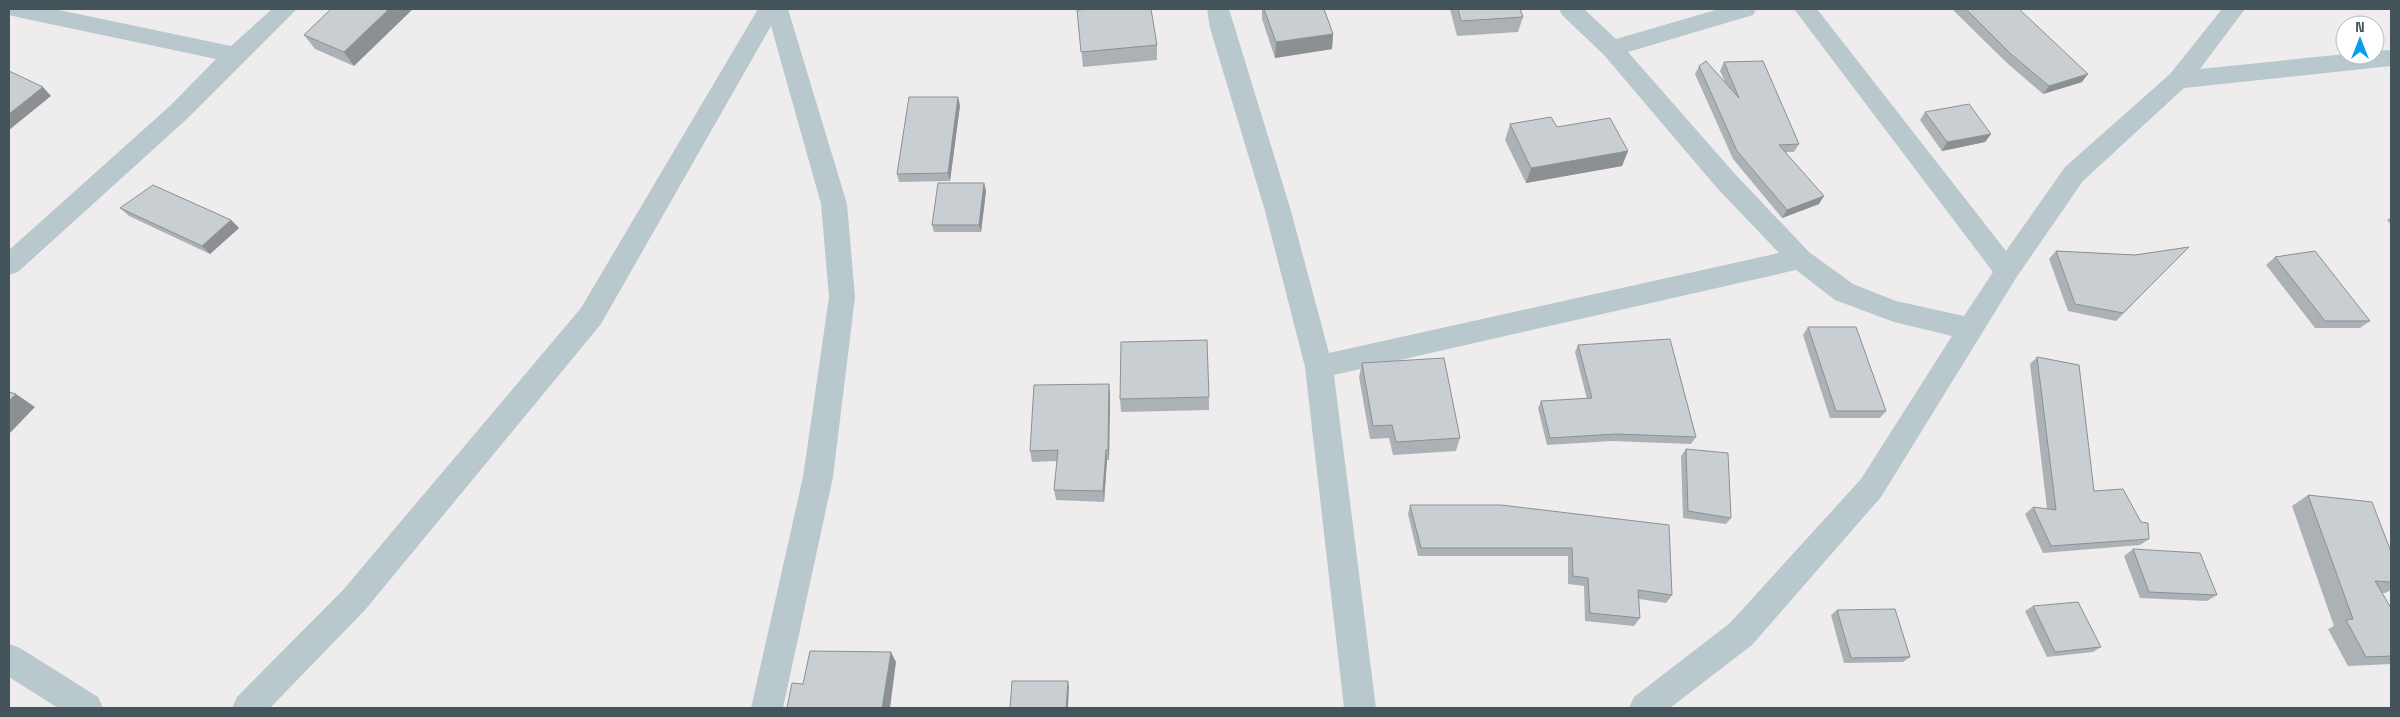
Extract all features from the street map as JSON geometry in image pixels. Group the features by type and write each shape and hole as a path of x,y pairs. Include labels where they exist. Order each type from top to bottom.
{"street":[{"path":"17,9 235,55"},
{"path":"9,265 180,111 235,55 286,9"},
{"path":"248,708 354,600 591,316 769,9"},
{"path":"768,708 818,477 842,298 834,204 777,9"},
{"path":"1218,9 1222,28 1278,211 1320,367 1360,708"},
{"path":"1570,9 1612,49 1726,181 1800,259 1844,292 1894,311 1970,329"},
{"path":"1612,49 1745,9"},
{"path":"1806,9 2007,271"},
{"path":"1645,708 1741,634 1871,488 2007,271 2074,174 2178,80 2234,9"},
{"path":"2178,80 2391,58"},
{"path":"1320,367 1800,259"},
{"path":"9,659 86,708"}],"building":[{"path":"331,9 389,9 344,52 304,35"},
{"path":"1151,9 1157,45 1081,52 1077,10"},
{"path":"1264,9 1324,9 1333,34 1276,42"},
{"path":"1458,9 1520,9 1523,17 1461,21"},
{"path":"1966,9 2019,9 2088,74 2049,86 2012,55"},
{"path":"1706,61 1739,98 1724,62 1763,61 1799,144 1779,145 1824,196 1787,210 1737,151 1699,66"},
{"path":"9,71 43,87 9,114"},
{"path":"909,97 958,97 948,173 897,174"},
{"path":"1969,104 1991,134 1947,142 1925,112"},
{"path":"1551,117 1557,127 1610,118 1628,151 1531,168 1510,124"},
{"path":"938,183 984,183 979,225 932,225"},
{"path":"153,185 231,220 202,246 120,208"},
{"path":"2189,247 2123,313 2075,304 2056,251 2135,255"},
{"path":"2315,251 2370,321 2325,321 2275,257"},
{"path":"1808,327 1856,327 1886,411 1836,411"},
{"path":"1670,339 1696,437 1616,434 1550,438 1541,401 1592,398 1578,345"},
{"path":"1207,340 1209,397 1120,399 1121,342"},
{"path":"2037,357 2079,365 2094,491 2123,489 2141,522 2148,523 2149,539 2051,546 2033,507 2056,510"},
{"path":"1444,358 1460,438 1396,442 1392,425 1373,426 1362,363"},
{"path":"1109,384 1108,450 1106,450 1103,491 1054,490 1058,450 1030,451 1034,385"},
{"path":"9,392 16,394 9,401"},
{"path":"1686,449 1728,453 1731,518 1688,511"},
{"path":"2308,495 2372,502 2391,552 2391,582 2375,581 2391,608 2391,656 2366,657 2346,620 2353,619"},
{"path":"1410,505 1501,505 1669,525 1672,595 1638,590 1640,618 1590,613 1588,578 1573,576 1572,548 1421,548"},
{"path":"2133,549 2200,553 2217,595 2149,592"},
{"path":"2078,602 2101,647 2055,652 2033,606"},
{"path":"1895,609 1910,657 1851,658 1837,610"},
{"path":"810,651 891,652 882,708 787,708 792,683 803,684"},
{"path":"1012,681 1068,681 1066,708 1010,708"}]}
